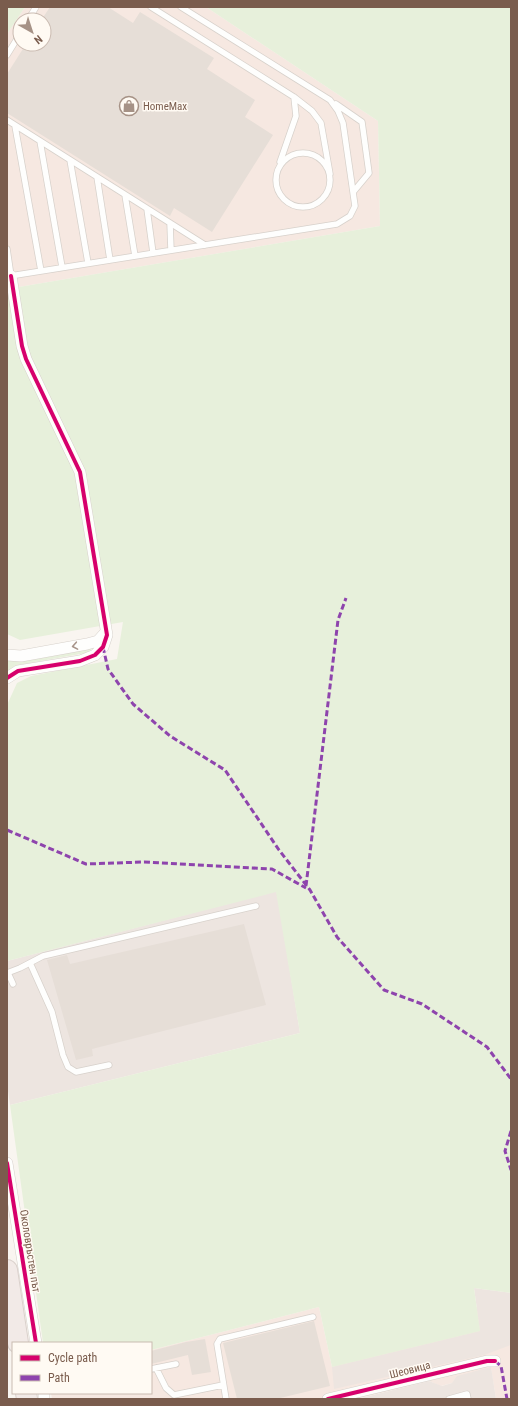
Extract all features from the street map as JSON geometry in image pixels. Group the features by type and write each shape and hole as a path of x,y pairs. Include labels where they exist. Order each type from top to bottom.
{"highway":[{"path":"7,1270 18,1342"}],"street":[{"path":"7,678 18,671 80,661 95,655 103,647 107,636 80,472 26,359 22,346 9,276"},
{"path":"7,655 21,656 92,643 98,641 104,636 107,630"},
{"name":"Околовръстен път","path":"7,1163 36,1342"},
{"name":"Шеовица","path":"328,1399 487,1360 495,1361"}],"lane":[{"path":"151,7 294,97 312,111 321,122 330,174 330,184 328,192 322,199 314,205 305,207 290,204 281,196 276,182 276,172 296,116 294,97"},
{"path":"181,7 330,100 362,122 369,173 354,191"},
{"path":"7,249 9,276 337,224 350,216 355,206 343,123 338,110 330,100"},
{"path":"7,120 205,245"},
{"path":"15,126 41,271"},
{"path":"40,141 62,267"},
{"path":"276,172 284,159 292,154 307,152 316,155 323,161 330,174"},
{"path":"70,160 88,263"},
{"path":"96,177 110,260"},
{"path":"125,195 135,256"},
{"path":"147,209 153,253"},
{"path":"170,223 170,250"},
{"path":"13,984 7,973 43,956 256,906"},
{"path":"30,963 52,1012 63,1055 68,1067 76,1072 109,1065"},
{"path":"226,1399 217,1344 220,1339 313,1317"},
{"path":"176,1364 153,1368 166,1388 174,1395 223,1385"},
{"path":"449,1399 467,1394 468,1399"}],"shaded area":[{"path":"25,7 206,7 378,121 380,226 7,289 7,34 12,26 12,52 52,52 52,12 22,12"},
{"path":"277,891 300,1033 10,1105 7,1084 7,961"},
{"path":"474,1288 511,1293 511,1345 484,1355 334,1389 332,1367 480,1331"},
{"path":"511,1293 511,1399 496,1399 491,1368 441,1386 429,1381 357,1399 52,1399 51,1394 152,1394 152,1350 319,1307 332,1367"},
{"path":"491,1367 496,1399 357,1399 429,1381 442,1386 452,1383 457,1376"}],"green space":[{"path":"7,7 25,7 22,12 12,12 12,26 7,34"},
{"path":"206,7 511,7 511,1293 474,1288 480,1331 332,1367 319,1307 152,1350 152,1342 43,1342 10,1105 300,1033 276,892 7,961 7,705 17,683 31,676 117,659 123,622 20,640 7,634 7,289 380,226 378,121"},
{"path":"92,649 86,653 18,665 7,671 7,658 21,660"}],"building":[{"name":"HomeMax","path":"50,7 108,7 133,23 140,12 214,58 207,69 255,100 245,117 273,135 212,232 174,208 170,216 7,113 7,74 21,52 52,52 52,12 47,12"},
{"path":"244,924 266,1005 92,1049 93,1056 76,1060 47,960 67,955 70,964"},
{"path":"314,1321 330,1386 276,1399 237,1399 223,1343"},
{"path":"205,1339 211,1372 192,1375 188,1355 152,1364 152,1351"}],"marked path":[{"path":"306,886 338,620 346,598"},
{"path":"103,647 108,669 133,704 170,736 225,770 279,850 310,890 337,937 384,990 422,1004 487,1047 511,1079"},
{"path":"7,830 86,864 144,862 272,869 306,888"},
{"path":"511,1131 505,1151 511,1170"},
{"path":"495,1361 501,1366 507,1399"}],"cycle path":[{"path":"7,678 18,671 80,661 95,655 103,647 107,635 80,472 26,359 22,346 11,276"},
{"path":"7,1163 36,1342"},
{"path":"328,1399 487,1361 495,1361"}],"place":[{"name":"HomeMax","path":"129,106"}]}
